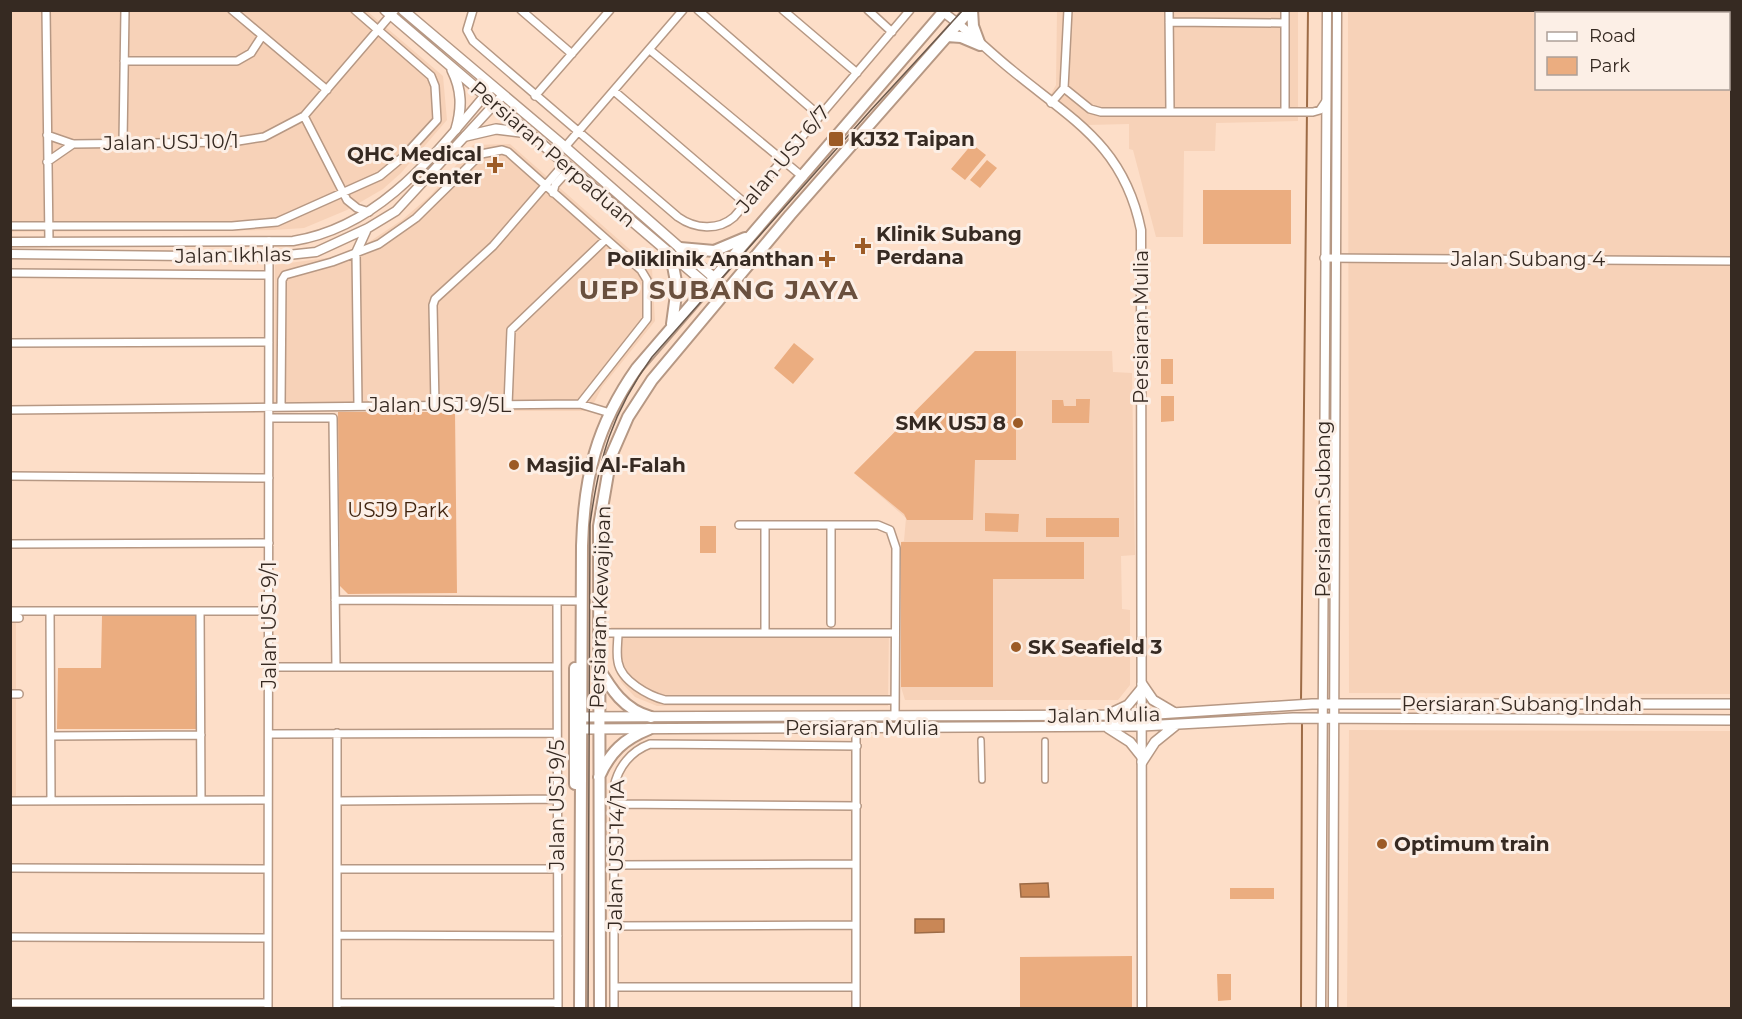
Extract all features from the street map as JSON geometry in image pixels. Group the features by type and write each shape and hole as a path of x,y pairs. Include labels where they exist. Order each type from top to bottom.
{"main road":[{"name":"Persiaran Perpaduan","path":"403,10 502,96 566,147 675,251 724,294"},
{"name":"Persiaran Kewajipan","path":"600,1008 597,729 599,526 611,456 628,417 652,380 971,10"},
{"path":"971,10 973,26 981,45"},
{"name":"Persiaran Kewajipan","path":"580,1008 582,601 586,482 595,447 622,388 637,368 944,11"},
{"name":"Persiaran Perpaduan","path":"390,12 577,176 675,251"},
{"path":"947,36 961,37 981,45"},
{"path":"451,67 458,81 461,103 456,129"},
{"path":"466,136 496,129 530,134"},
{"path":"670,330 676,312 675,251 714,251 751,235"},
{"name":"Persiaran Kewajipan","path":"581,844 575,783 573,704 582,616"},
{"path":"598,666 622,702 640,714 651,717"},
{"path":"1102,715 1128,705 1142,686 1153,700 1177,714"},
{"name":"Persiaran Subang Indah","path":"1312,704 1731,704"},
{"name":"Jalan Mulia","path":"895,716 1177,714 1312,704"},
{"name":"Persiaran Mulia","path":"582,717 895,716"},
{"name":"Persiaran Subang Indah","path":"1317,718 1731,720"},
{"name":"Persiaran Mulia","path":"582,729 1106,727 1317,718"},
{"path":"1106,727 1130,742 1142,759 1155,742 1176,725"},
{"path":"598,781 607,760 623,742 649,729"}],"street":[{"path":"46,10 47,225 50,247 62,255"},
{"path":"123,142 125,10"},
{"path":"232,10 327,90"},
{"path":"10,226 266,225 365,184 388,170 437,120 435,86 431,76 356,10"},
{"name":"Jalan USJ 6/7","path":"473,10 467,30 473,41 685,222 702,226 721,225 734,217 910,10"},
{"path":"522,10 572,54"},
{"path":"566,147 683,10"},
{"path":"698,10 820,116"},
{"path":"783,10 857,73"},
{"path":"868,10 892,32"},
{"path":"1051,103 1064,88 1068,10"},
{"path":"1169,10 1170,111"},
{"path":"1285,10 1285,111"},
{"name":"Persiaran Subang","path":"1321,1008 1317,718 1323,704 1327,10"},
{"name":"Persiaran Subang","path":"1333,1008 1337,10"},
{"name":"Persiaran Mulia","path":"944,11 1051,103 1074,118 1109,154 1133,199 1141,230 1142,1008"},
{"name":"Jalan USJ 10/1","path":"47,135 73,144 245,141 264,137 304,116 379,30 390,12"},
{"path":"535,96 606,12"},
{"path":"1169,22 1285,22"},
{"path":"124,61 237,61 251,53 262,36"},
{"path":"650,50 803,177"},
{"name":"Jalan Ikhlas","path":"10,242 269,242 293,241 319,236 370,212 399,191 492,87"},
{"path":"1064,88 1090,109 1101,112 1313,112 1320,110 1326,100"},
{"path":"615,92 746,204"},
{"name":"Jalan Ikhlas","path":"10,254 269,257 316,252 342,242 368,228 408,200 502,96"},
{"path":"1313,112 1323,120 1326,132"},
{"path":"304,116 350,204 370,212"},
{"path":"47,162 73,144"},
{"path":"281,406 282,280 292,271 356,253 399,232 484,152 508,152 646,276 649,315 580,404"},
{"path":"435,405 433,305 435,299 494,246 564,164"},
{"path":"553,193 555,185 563,176 577,176"},
{"path":"358,406 356,253 368,228"},
{"path":"508,405 511,330 606,239"},
{"name":"Jalan USJ 9/1","path":"268,1006 269,242"},
{"path":"342,242 349,244 356,253"},
{"name":"Jalan Subang 4","path":"1324,258 1731,261"},
{"path":"10,273 269,275"},
{"path":"10,343 269,342"},
{"name":"Jalan USJ 9/5L","path":"10,410 580,404 610,413"},
{"path":"269,418 333,418 336,667"},
{"path":"10,476 269,478"},
{"path":"739,525 878,525 890,530 896,548 895,716"},
{"path":"765,525 765,633"},
{"path":"831,525 831,623"},
{"path":"10,544 269,543"},
{"path":"335,600 582,601"},
{"name":"Jalan USJ 9/5","path":"557,601 558,1006"},
{"path":"10,611 269,610"},
{"path":"50,611 51,801"},
{"path":"200,611 201,800"},
{"path":"10,618 19,618"},
{"path":"598,633 895,633"},
{"path":"618,633 618,664 622,673 645,692 665,700 895,700"},
{"path":"268,667 557,667"},
{"path":"10,694 19,694"},
{"path":"856,716 856,1008"},
{"path":"268,734 557,733"},
{"path":"337,734 337,1005 558,1006"},
{"path":"51,736 201,735"},
{"path":"981,740 982,780"},
{"path":"1044,741 1045,780"},
{"name":"Jalan USJ 14/1A","path":"614,1008 614,787 621,766 643,747 650,744 857,746"},
{"path":"337,801 558,799"},
{"path":"10,801 268,800"},
{"path":"614,804 857,806"},
{"path":"614,865 856,864"},
{"path":"10,868 268,869"},
{"path":"337,869 558,869"},
{"path":"614,926 856,926"},
{"path":"337,935 558,936"},
{"path":"10,937 268,938"},
{"path":"614,987 856,987"},
{"path":"10,1003 268,1006"}],"shaded area":[{"path":"10,11 367,11 443,76 447,120 401,173 383,189 347,210 304,228 11,232"},
{"path":"1057,11 1298,11 1298,121 1216,123 1215,151 1184,151 1183,237 1156,237 1133,150 1129,149 1129,124 1087,125 1051,94 1056,85"},
{"path":"1348,11 1731,11 1731,694 1349,693"},
{"path":"510,144 652,269 655,321 602,387 590,411 274,411 275,265 333,257 366,244 402,220 431,195 473,145"},
{"path":"975,351 1112,351 1113,372 1132,373 1135,555 1121,556 1122,609 1130,610 1130,685 1118,700 905,700 901,687 901,542 904,541 906,518 854,473"},
{"path":"10,621 16,621 16,798 10,798"},
{"path":"611,627 889,628 888,706 657,706 635,697 621,682 616,668"},
{"path":"1349,730 1731,731 1731,1008 1347,1008"},
{"path":"1048,883 1049,897 1021,897 1020,884"},
{"path":"915,919 944,919 944,932 915,933"}],"green space":[{"path":"972,144 986,155 965,180 951,169"},
{"path":"987,160 997,168 980,188 970,180"},
{"path":"1203,190 1291,190 1291,244 1203,244"},
{"path":"794,343 814,359 793,384 774,368"},
{"path":"975,351 1016,351 1016,460 975,460 973,520 907,520 904,514 854,473"},
{"path":"1161,359 1173,359 1173,384 1161,384"},
{"path":"1161,396 1174,396 1174,421 1161,422"},
{"path":"1076,399 1090,399 1089,423 1052,423 1052,400 1063,400 1064,406 1076,406"},
{"name":"USJ9 Park","path":"338,412 455,412 457,593 348,594 340,586"},
{"path":"985,513 1019,514 1018,532 985,531"},
{"path":"1046,518 1119,518 1119,537 1046,537"},
{"path":"700,526 716,526 716,553 700,553"},
{"path":"901,542 1084,542 1084,579 993,579 993,687 901,687"},
{"path":"102,616 195,616 196,729 57,729 58,668 101,668"},
{"path":"1230,888 1274,888 1274,899 1230,899"},
{"path":"1132,956 1132,1008 1020,1008 1020,957"},
{"path":"1217,974 1231,974 1231,1000 1218,1001"}],"waterway":[{"path":"1301,701 1308,10"},
{"path":"1301,1008 1302,721"}],"tram line":[{"path":"588,1008 590,524 598,478 609,436 627,397 652,357 870,111 963,10"}],"place":[{"name":"KJ32 Taipan","path":"836,139"},
{"name":"QHC Medical Center","path":"495,165"},
{"name":"Klinik Subang Perdana","path":"863,246"},
{"name":"Poliklinik Ananthan","path":"827,259"},
{"name":"SMK USJ 8","path":"1018,423"},
{"name":"Masjid Al-Falah","path":"514,465"},
{"name":"SK Seafield 3","path":"1016,647"},
{"name":"Optimum train","path":"1382,844"}],"district":[{"name":"UEP SUBANG JAYA","path":"719,290"}]}
